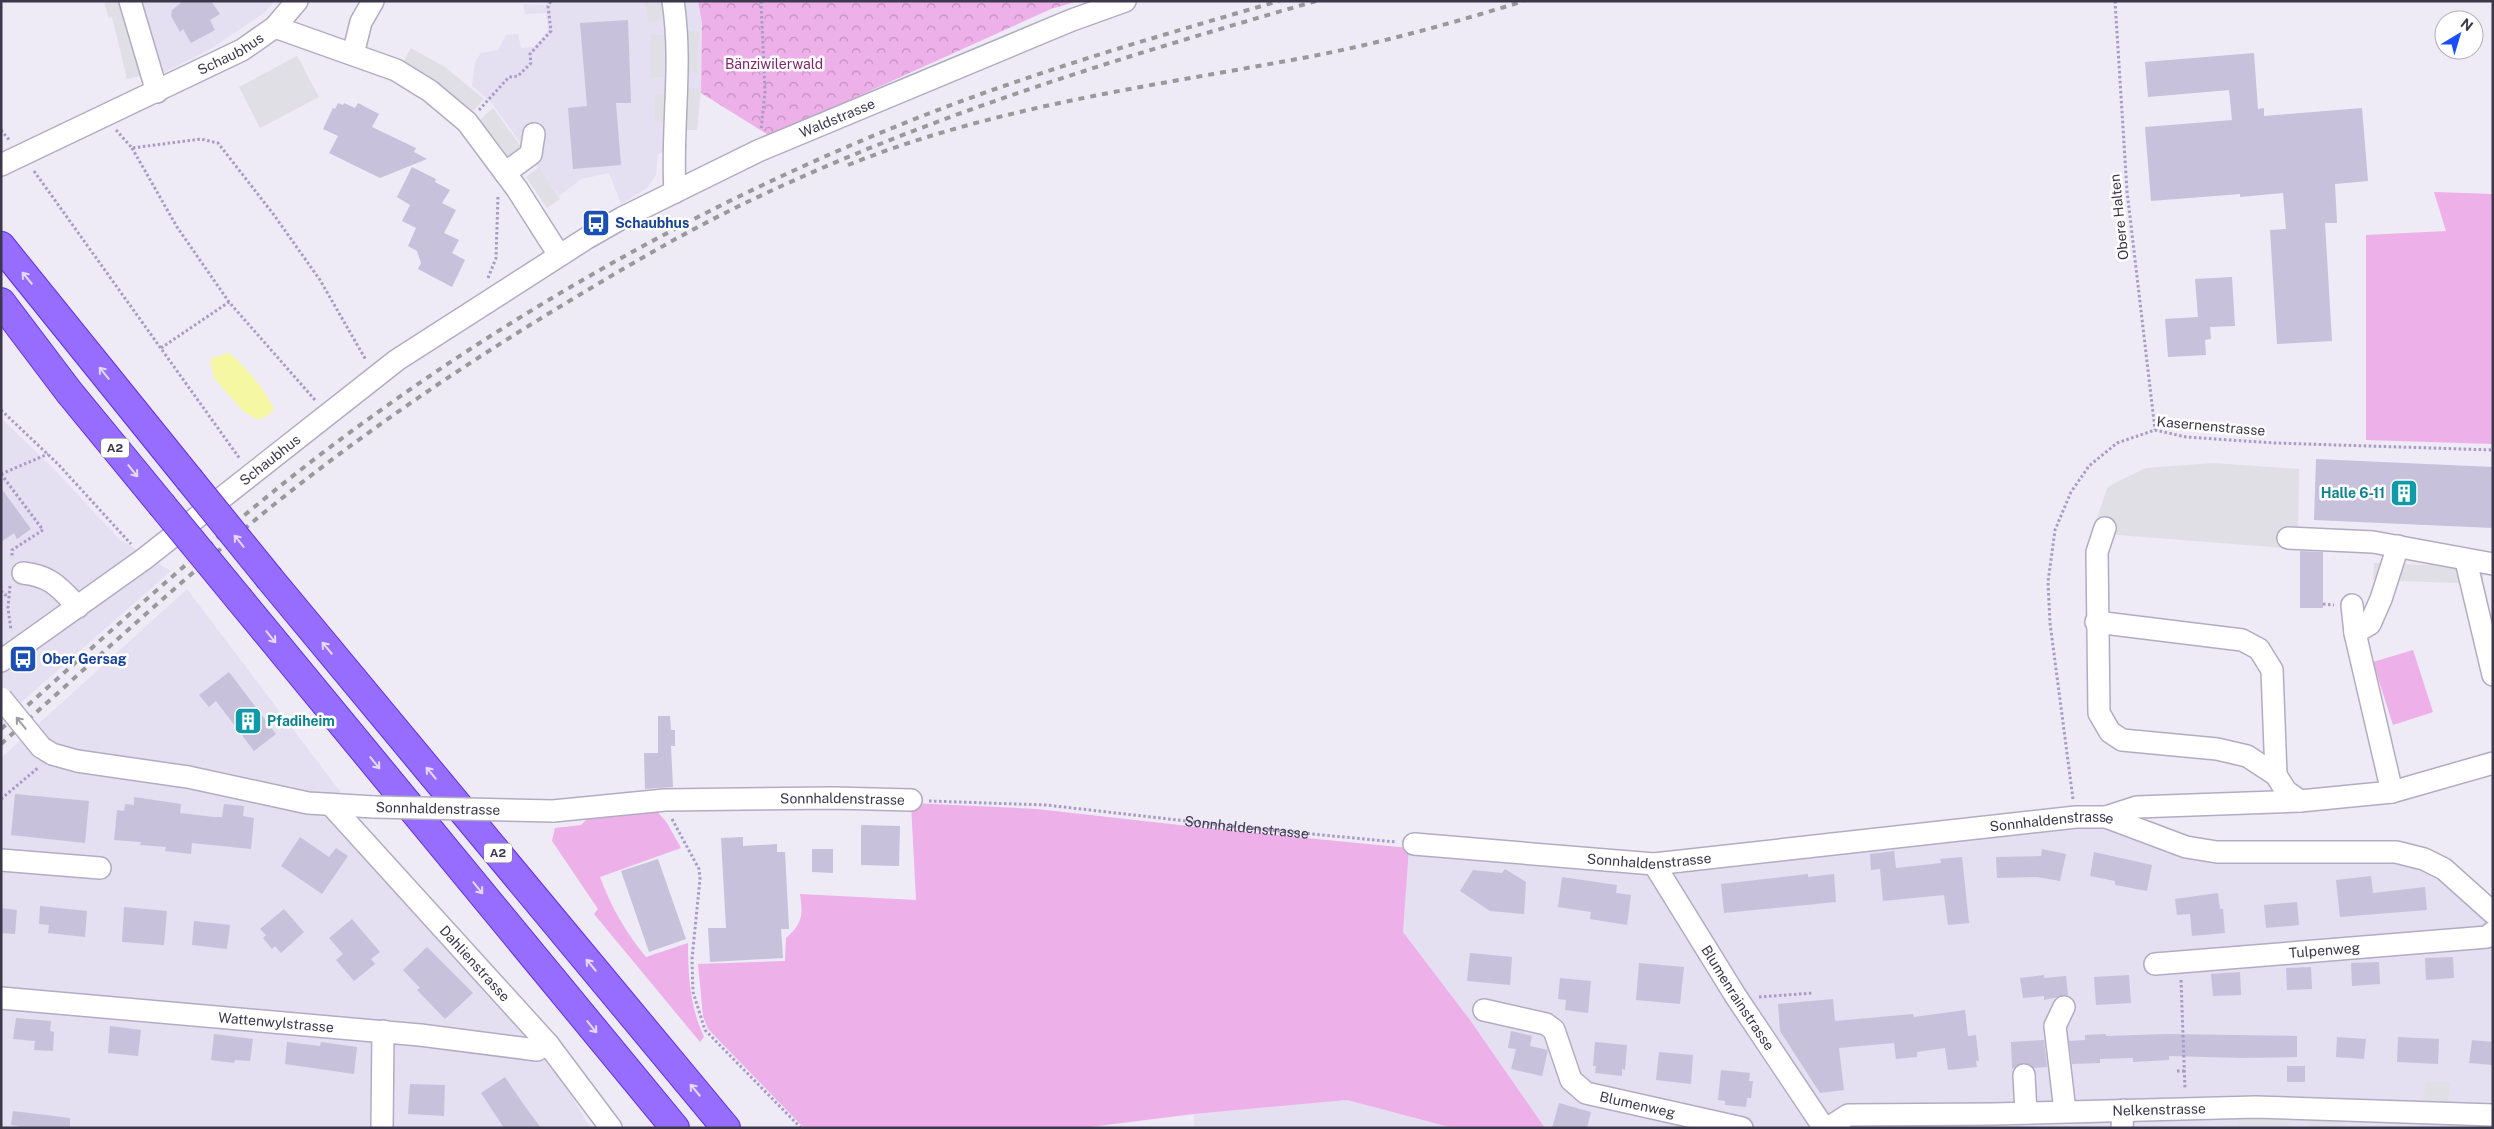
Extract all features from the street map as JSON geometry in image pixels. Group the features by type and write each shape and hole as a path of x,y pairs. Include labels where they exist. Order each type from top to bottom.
{"highway":[{"name":"A2","path":"1,246 270,579 726,1128"},
{"name":"A2","path":"1,302 69,392 675,1128"},
{"path":"1,327 26,357 69,392"}],"street":[{"path":"130,1 157,92"},
{"name":"Schaubhus","path":"1,164 105,117 242,50 275,27 298,1"},
{"path":"353,54 361,22 373,1"},
{"path":"673,1 678,103 672,155 674,192"},
{"name":"Waldstrasse","path":"559,254 622,218 758,151 1072,20 1125,1"},
{"name":"Schaubhus","path":"1,661 22,648 144,559 250,473 397,360 559,254 502,182 468,122 430,91 396,70 275,27"},
{"path":"502,182 531,154 534,134"},
{"path":"2105,528 2097,552 2096,622 2099,713 2110,732 2122,740 2218,749 2247,756 2276,775 2286,791 2300,801"},
{"path":"2288,538 2398,546 2466,561 2493,564"},
{"path":"2355,634 2370,624 2381,599 2398,546"},
{"path":"2466,561 2493,675"},
{"path":"23,573 41,575 56,584 78,606"},
{"path":"2352,605 2355,634 2392,792"},
{"path":"2096,622 2242,640 2259,648 2272,670 2276,775"},
{"name":"Sonnhaldenstrasse","path":"1,698 41,747 52,754 77,761 188,777 308,803 374,807 553,811 666,800 833,798 911,800"},
{"path":"2106,817 2137,807 2300,801 2392,792 2493,763"},
{"name":"Dahlienstrasse","path":"331,805 548,1044 612,1128"},
{"name":"Sonnhaldenstrasse","path":"1414,844 1654,864 2076,817 2106,817 2186,847 2217,852 2396,852 2424,859 2444,869 2493,913"},
{"path":"1,860 100,868"},
{"name":"Blumenrainstrasse","path":"1654,864 1741,1002 1824,1128"},
{"name":"Tulpenweg","path":"2155,964 2487,937 2493,932"},
{"name":"Wattenwylstrasse","path":"1,998 383,1031 537,1050 548,1044"},
{"path":"2064,1007 2055,1026 2065,1111"},
{"name":"Blumenweg","path":"1484,1010 1546,1024 1554,1030 1572,1080 1586,1092 1742,1128"},
{"path":"382,1128 383,1031"},
{"path":"2024,1075 2026,1113"},
{"name":"Nelkenstrasse","path":"1828,1128 1848,1115 2065,1111 2086,1119 2122,1119 2256,1107 2467,1120 2493,1115"}],"path":[{"path":"474,115 509,77 518,76 531,63 530,54 551,31 548,6 551,1"},
{"path":"758,151 765,92 761,1"},
{"name":"Obere Halten","path":"2115,1 2127,191 2154,430"},
{"path":"105,117 132,148 177,227 229,302 304,385 319,406"},
{"path":"132,148 201,139 218,143 274,215 320,280 366,361"},
{"path":"21,154 250,473"},
{"path":"486,285 496,258 502,182"},
{"path":"161,348 229,302"},
{"path":"1,410 48,454 144,559"},
{"name":"Kasernenstrasse","path":"2076,817 2050,623 2048,582 2055,530 2071,492 2089,466 2117,443 2154,430 2186,437 2274,443 2493,450"},
{"path":"1,474 48,454"},
{"path":"1,591 5,595"},
{"path":"1,799 31,773"},
{"path":"666,800 670,814 698,869 700,879 692,959 693,984 698,1014 705,1030 801,1128"},
{"name":"Sonnhaldenstrasse","path":"911,800 1046,804 1239,827 1414,844"},
{"path":"2180,962 2185,1090"},
{"path":"1741,1002 1748,998 1813,994"},
{"path":"2177,1071 2185,1071"}],"shaded area":[{"path":"122,1 140,76 127,79 112,17 109,18 104,3"},
{"path":"139,1 275,1 264,13 209,50 163,73 155,68"},
{"path":"548,1 698,1 702,23 701,93 697,130 684,130 680,147 658,154 656,175 647,188 621,204 609,173 581,179 559,196 491,102 472,86 475,62 481,53 498,50 506,35 518,34 521,48 534,47 548,31 546,13 525,14 523,4 545,5"},
{"path":"644,1 661,1 665,19 649,22"},
{"path":"684,31 699,31 697,73 683,72"},
{"path":"651,35 664,35 664,77 650,77"},
{"path":"411,48 445,67 484,99 473,111 434,80 403,63"},
{"path":"297,56 319,97 260,128 239,87"},
{"path":"687,88 700,89 697,130 684,130"},
{"path":"655,94 667,94 666,122 654,121"},
{"path":"493,108 522,148 509,158 480,120"},
{"path":"539,167 560,199 547,208 526,177"},
{"path":"228,353 254,379 274,411 261,419 256,419 243,411 214,378 210,359"},
{"path":"1,418 54,469 119,539 171,571 1,720"},
{"path":"2213,463 2299,469 2298,549 2092,533 2107,488 2117,482 2146,468"},
{"path":"2374,563 2483,567 2483,584 2373,580"},
{"path":"187,589 379,843 560,1075 590,1128 1,1128 1,758"},
{"path":"2105,825 2165,849 2390,861 2408,863 2442,876 2493,923 2493,1128 1545,1128 1470,1020 1403,932 1409,848 1628,866 1947,837"},
{"path":"2425,1082 2450,1082 2449,1102 2424,1101"},
{"path":"1347,1100 1453,1128 1194,1128 1194,1114"},
{"path":"2239,1114 2289,1117 2289,1128 2224,1128 2224,1125 2239,1125"},
{"path":"2309,1115 2345,1116 2345,1128 2308,1128"}],"green space":[{"name":"Bänziwilerwald","path":"698,1 1078,1 1051,9 770,136 701,93 702,23"},
{"path":"2434,192 2493,194 2493,444 2366,440 2366,235 2446,231"},
{"path":"2413,650 2433,712 2393,725 2373,662"},
{"path":"911,803 1037,809 1409,848 1403,932 1470,1020 1545,1128 1453,1128 1347,1100 1194,1114 1082,1128 804,1128 708,1029 703,1016 698,964 785,961 786,938 799,923 801,913 800,894 916,900"},
{"path":"656,810 667,823 681,848 600,877 620,919 646,957 688,943 693,1003 704,1037 700,1042 594,914 598,909 552,841 555,828 581,825 588,818"}],"building":[{"path":"183,1 211,1 220,14 210,20 215,30 191,43 183,29 180,32 171,16 172,10"},
{"path":"628,20 631,103 616,103 621,165 573,169 568,108 587,106 580,23"},
{"path":"2254,53 2258,109 2264,108 2264,116 2362,108 2368,181 2335,184 2337,223 2325,223 2332,341 2277,344 2270,230 2286,229 2283,193 2240,197 2240,194 2151,201 2145,127 2232,120 2229,90 2148,97 2145,62"},
{"path":"338,103 343,105 344,103 355,108 358,103 379,114 372,127 416,148 414,152 427,159 380,178 329,153 338,136 323,129 333,108 335,109"},
{"path":"412,167 436,179 435,182 450,190 442,203 456,210 444,233 459,240 452,253 465,260 452,287 418,269 421,263 417,251 408,246 416,228 402,221 410,205 397,197"},
{"path":"2232,277 2235,326 2210,327 2211,339 2205,340 2206,355 2168,357 2165,319 2198,317 2195,279"},
{"name":"Halle 6-11","path":"2316,459 2493,467 2493,528 2314,520"},
{"path":"1,488 31,529 17,539 14,533 1,542"},
{"path":"2300,551 2323,552 2323,608 2300,608"},
{"name":"Pfadiheim","path":"229,672 276,734 254,751 216,701 209,707 199,695"},
{"path":"658,716 670,716 671,730 675,730 675,746 671,746 673,787 645,789 644,753 658,753"},
{"path":"15,794 89,801 85,843 11,835"},
{"path":"134,797 181,804 180,813 214,817 222,817 224,804 244,806 243,816 254,818 251,849 192,843 191,854 165,851 166,847 140,845 141,842 114,840 117,810 124,811 125,804 134,805"},
{"path":"861,825 900,826 899,866 861,865"},
{"path":"300,837 329,857 336,848 348,856 322,894 281,866"},
{"path":"743,837 743,846 777,844 777,852 785,852 789,929 781,929 783,958 710,962 708,928 726,928 721,838"},
{"path":"812,849 833,849 833,873 812,872"},
{"path":"2042,849 2066,854 2060,881 2037,877 1997,878 1996,857 2041,856"},
{"path":"1894,851 1896,868 1941,863 1940,859 1962,857 1969,923 1948,925 1944,895 1883,901 1880,869 1871,870 1870,854"},
{"path":"2094,852 2152,865 2147,891 2115,885 2115,881 2090,876"},
{"path":"658,859 686,939 649,952 621,871"},
{"path":"1505,869 1526,882 1524,914 1490,911 1460,891 1473,870 1502,873"},
{"path":"1808,874 1808,877 1834,874 1836,902 1724,913 1721,884"},
{"path":"2371,876 2373,893 2425,887 2427,910 2340,917 2336,880"},
{"path":"1562,877 1617,885 1616,893 1631,895 1627,925 1590,919 1591,912 1558,907"},
{"path":"2218,893 2220,909 2223,909 2225,933 2192,936 2190,914 2177,915 2175,899"},
{"path":"2297,902 2299,925 2266,928 2264,905"},
{"path":"40,906 87,911 85,937 48,933 49,925 39,924"},
{"path":"124,907 167,911 164,945 122,942"},
{"path":"1,908 17,910 15,934 1,933"},
{"path":"284,909 304,932 281,953 275,946 272,949 263,938 266,935 260,929"},
{"path":"352,919 380,952 371,959 375,964 354,981 336,960 343,954 329,938"},
{"path":"194,921 230,925 227,949 192,945"},
{"path":"427,947 473,993 445,1019 417,990 420,988 403,970"},
{"path":"1470,953 1512,957 1510,985 1467,981"},
{"path":"2453,957 2454,978 2426,980 2425,958"},
{"path":"2379,962 2380,984 2352,986 2351,963"},
{"path":"1639,963 1684,967 1680,1004 1636,1000"},
{"path":"2311,967 2312,989 2287,990 2286,968"},
{"path":"2240,972 2241,995 2213,996 2211,974"},
{"path":"2044,975 2044,978 2066,976 2068,995 2044,1000 2044,996 2023,998 2020,978"},
{"path":"2129,975 2131,1003 2096,1005 2094,977"},
{"path":"1560,978 1591,981 1588,1013 1565,1010 1566,1000 1558,999"},
{"path":"1833,999 1835,1021 1913,1014 1914,1017 1965,1010 1968,1036 1976,1035 1979,1061 1976,1061 1977,1067 1948,1070 1945,1048 1917,1052 1917,1057 1896,1059 1894,1043 1839,1048 1844,1090 1820,1093 1780,1031 1778,1004"},
{"path":"16,1018 51,1021 50,1031 54,1032 53,1051 34,1050 35,1041 13,1039"},
{"path":"110,1026 141,1030 138,1056 108,1053"},
{"path":"1511,1031 1532,1036 1530,1046 1548,1050 1542,1076 1511,1069 1516,1049 1508,1048"},
{"path":"214,1034 253,1039 250,1061 235,1060 234,1063 211,1060"},
{"path":"2106,1034 2106,1036 2167,1034 2297,1036 2297,1057 2169,1056 2169,1060 2133,1062 2133,1058 2100,1059 2100,1063 2072,1064 2069,1041 2085,1040 2085,1035"},
{"path":"2337,1037 2366,1039 2364,1059 2336,1057"},
{"path":"2398,1037 2439,1039 2438,1064 2397,1062"},
{"path":"2044,1040 2047,1067 2034,1068 2024,1063 2012,1069 2011,1042"},
{"path":"2472,1040 2493,1042 2493,1065 2469,1063"},
{"path":"287,1042 320,1046 321,1042 357,1047 354,1074 285,1064"},
{"path":"1595,1042 1627,1045 1625,1070 1622,1069 1622,1076 1595,1073 1596,1066 1593,1066"},
{"path":"1659,1052 1693,1055 1691,1084 1656,1080"},
{"path":"2287,1066 2305,1066 2305,1082 2287,1082"},
{"path":"1721,1070 1750,1073 1749,1081 1753,1081 1751,1098 1747,1098 1746,1107 1725,1105 1725,1101 1718,1100"},
{"path":"505,1077 541,1128 504,1128 481,1093"},
{"path":"410,1084 445,1085 444,1116 408,1114"},
{"path":"1559,1103 1591,1112 1587,1128 1552,1128"},
{"path":"13,1111 70,1118 70,1128 19,1128 19,1126 11,1125"}],"railway":[{"path":"1,729 201,552 325,451 467,351 616,261 771,181 930,113 1060,67 1279,1"},
{"path":"1,744 190,575 293,489 411,402 493,348 656,250 737,207 807,175 950,117 1095,67 1316,1"},
{"path":"848,165 960,127 1017,113 1133,88 1308,57 1363,45 1417,32 1524,1"}],"place":[{"name":"Schaubhus","path":"596,223"},
{"name":"Halle 6-11","path":"2404,493"},
{"name":"Ober Gersag","path":"23,659"},
{"name":"Pfadiheim","path":"248,721"}]}
